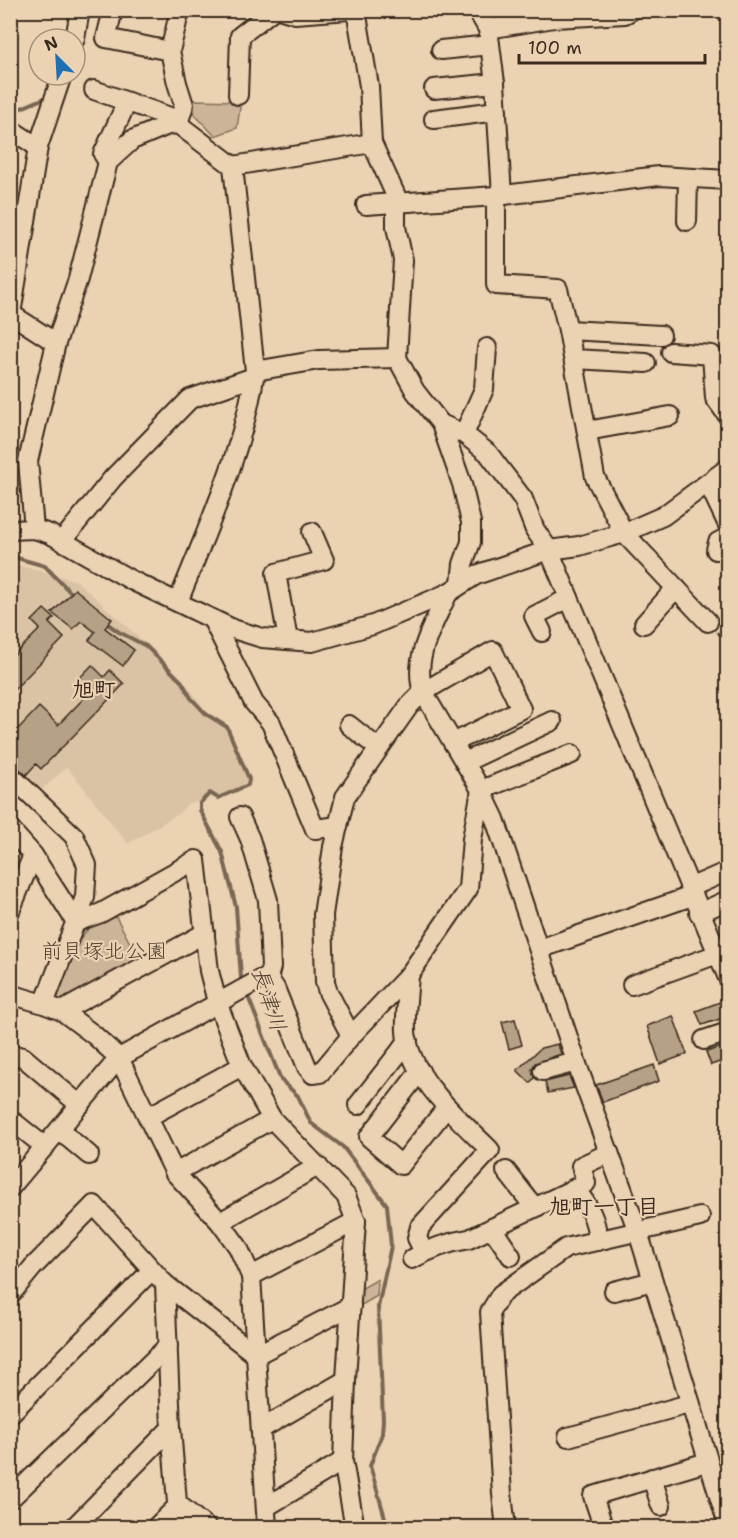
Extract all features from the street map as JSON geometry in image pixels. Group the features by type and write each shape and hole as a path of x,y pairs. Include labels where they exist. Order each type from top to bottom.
{"street":[{"path":"77,27 80,10"},
{"path":"113,10 106,38 170,51"},
{"path":"178,124 184,105 170,51 180,10"},
{"path":"238,95 240,36 273,10"},
{"path":"282,10 295,14 349,10"},
{"path":"356,10 369,86 372,143 396,196 397,204 396,227 403,260 397,358 415,391 441,424 462,484 471,522 471,542 455,588 426,640 420,660 420,682 423,692 481,790 495,819 576,1062 638,1232 728,1525"},
{"path":"477,10 489,37 497,111 499,196 496,285 558,289 574,359 595,477 624,533 708,622"},
{"path":"441,50 554,18 625,14 632,10"},
{"path":"434,89 495,83"},
{"path":"56,343 11,316 38,147 58,87"},
{"path":"94,90 170,117 233,166 372,143"},
{"path":"108,162 103,154 127,102"},
{"path":"434,119 497,111"},
{"path":"34,529 28,460 56,343 78,279 108,162 132,140 178,124"},
{"path":"10,129 38,147"},
{"path":"178,602 230,466 252,396 254,374 234,197 233,166"},
{"path":"366,205 499,196 659,176 728,180"},
{"path":"687,221 688,178"},
{"path":"568,330 661,335"},
{"path":"464,434 484,389 487,348"},
{"path":"671,352 712,355 715,398 728,416"},
{"path":"62,541 113,478 190,399 254,374 319,360 397,358"},
{"path":"574,359 646,363"},
{"path":"587,431 670,416"},
{"path":"441,424 464,434 488,453 523,499 535,531 549,550 694,899 722,953 728,978"},
{"path":"10,530 34,529 62,541 131,580 233,629 262,638 312,642 373,625 455,588 476,575 549,550 579,546 624,533 663,516 728,468"},
{"path":"708,483 728,525"},
{"path":"288,640 276,573 324,560 312,532"},
{"path":"644,624 676,588"},
{"path":"542,632 534,616 569,598"},
{"path":"212,619 254,703 271,723 315,829 338,826"},
{"path":"351,1036 325,982 323,915 333,847 345,797 409,706 423,692 493,651 521,709 453,743"},
{"path":"465,762 552,721"},
{"path":"349,724 378,748"},
{"path":"481,790 572,754"},
{"path":"10,776 74,836 87,866 86,897 44,1004"},
{"path":"268,978 275,988 307,1067 313,1074 320,1073 351,1036 409,975 468,889 472,839 481,790"},
{"path":"240,817 250,839 268,900 271,967 268,978"},
{"path":"10,829 33,855 76,922"},
{"path":"10,912 33,855"},
{"path":"76,922 101,913 196,860 209,971 217,1002 242,1066 272,1119 346,1196 356,1221 343,1461 355,1527"},
{"path":"694,899 728,871"},
{"path":"539,949 694,899 728,900"},
{"path":"62,1011 205,933"},
{"path":"632,985 722,953"},
{"path":"409,975 406,1031 420,1071 447,1107 490,1150 420,1227 417,1238 418,1256 453,1242 470,1239 586,1183 581,1166 609,1153"},
{"path":"10,1188 119,1058 217,1002 259,980 268,978"},
{"path":"10,994 62,1011 94,1035 119,1058 175,1173 220,1222 238,1247 251,1276 267,1527"},
{"path":"704,1040 728,1032"},
{"path":"358,1105 408,1041"},
{"path":"10,1054 23,1058 80,1105"},
{"path":"543,1071 576,1062"},
{"path":"148,1118 242,1066"},
{"path":"420,1071 369,1137 401,1165 447,1107"},
{"path":"10,1119 45,1147"},
{"path":"175,1173 272,1119"},
{"path":"60,1130 89,1155"},
{"path":"220,1222 318,1166"},
{"path":"506,1171 535,1208"},
{"path":"575,1188 590,1209 596,1225 598,1241"},
{"path":"10,1295 33,1267 94,1205 165,1284 256,1356"},
{"path":"506,1527 490,1312 501,1294 566,1248 700,1217"},
{"path":"251,1276 356,1221"},
{"path":"492,1228 511,1256"},
{"path":"10,1414 152,1270"},
{"path":"614,1291 653,1281"},
{"path":"165,1284 171,1428 179,1527"},
{"path":"256,1356 351,1306"},
{"path":"10,1499 168,1346"},
{"path":"261,1429 346,1380"},
{"path":"568,1437 689,1404"},
{"path":"74,1527 171,1428"},
{"path":"266,1507 343,1461"},
{"path":"602,1523 593,1496 707,1462"},
{"path":"652,1478 661,1506"},
{"path":"155,1527 179,1505"},
{"path":"179,1505 207,1527"}],"path":[{"path":"708,622 724,639 728,649"}],"shaded area":[{"path":"10,563 77,581 163,660 189,688 208,714 230,728 228,734 247,780 246,784 219,796 210,792 199,802 189,803 178,814 128,844 67,767 36,795 11,771"}],"green space":[{"path":"192,100 241,101 237,128 215,136 195,115"},
{"name":"前貝塚北公園","path":"113,911 140,962 64,1002 58,999 56,995 75,946 90,927"},
{"path":"378,1279 377,1296 355,1309 356,1287 361,1289"}],"building":[{"path":"75,589 112,619 105,628 134,650 123,666 89,640 95,632 81,621 73,629 52,613"},
{"path":"44,609 54,618 49,623 64,638 10,694 10,659 40,629 32,621"},
{"path":"92,665 104,677 110,670 124,684 41,769 36,764 26,775 10,764 10,722 18,729 39,707 58,725 86,696 74,684"},
{"path":"720,1002 726,1017 702,1025 696,1011"},
{"path":"673,1016 687,1054 660,1064 647,1026"},
{"path":"515,1019 522,1045 509,1049 502,1022"},
{"path":"558,1044 561,1054 535,1063 532,1069 534,1078 530,1083 517,1070 541,1048"},
{"path":"728,1045 728,1059 711,1065 706,1052"},
{"path":"654,1065 659,1081 603,1102 596,1085"},
{"path":"569,1076 574,1088 548,1093 545,1082"}],"waterway":[{"name":"長津川","path":"10,113 47,97"},
{"name":"長津川","path":"10,556 45,566 74,596"},
{"name":"長津川","path":"105,622 146,646 182,682 191,698 206,714 227,727 249,779 248,785 218,798 210,793 200,803 200,810 222,852 236,907 243,984"},
{"name":"長津川","path":"247,994 281,1080 298,1096 311,1123 343,1147 387,1205 391,1246 378,1307 383,1420 382,1434 370,1466 388,1528"}],"district":[{"name":"旭町","path":"94,689"},
{"name":"旭町一丁目","path":"604,1206"}]}
